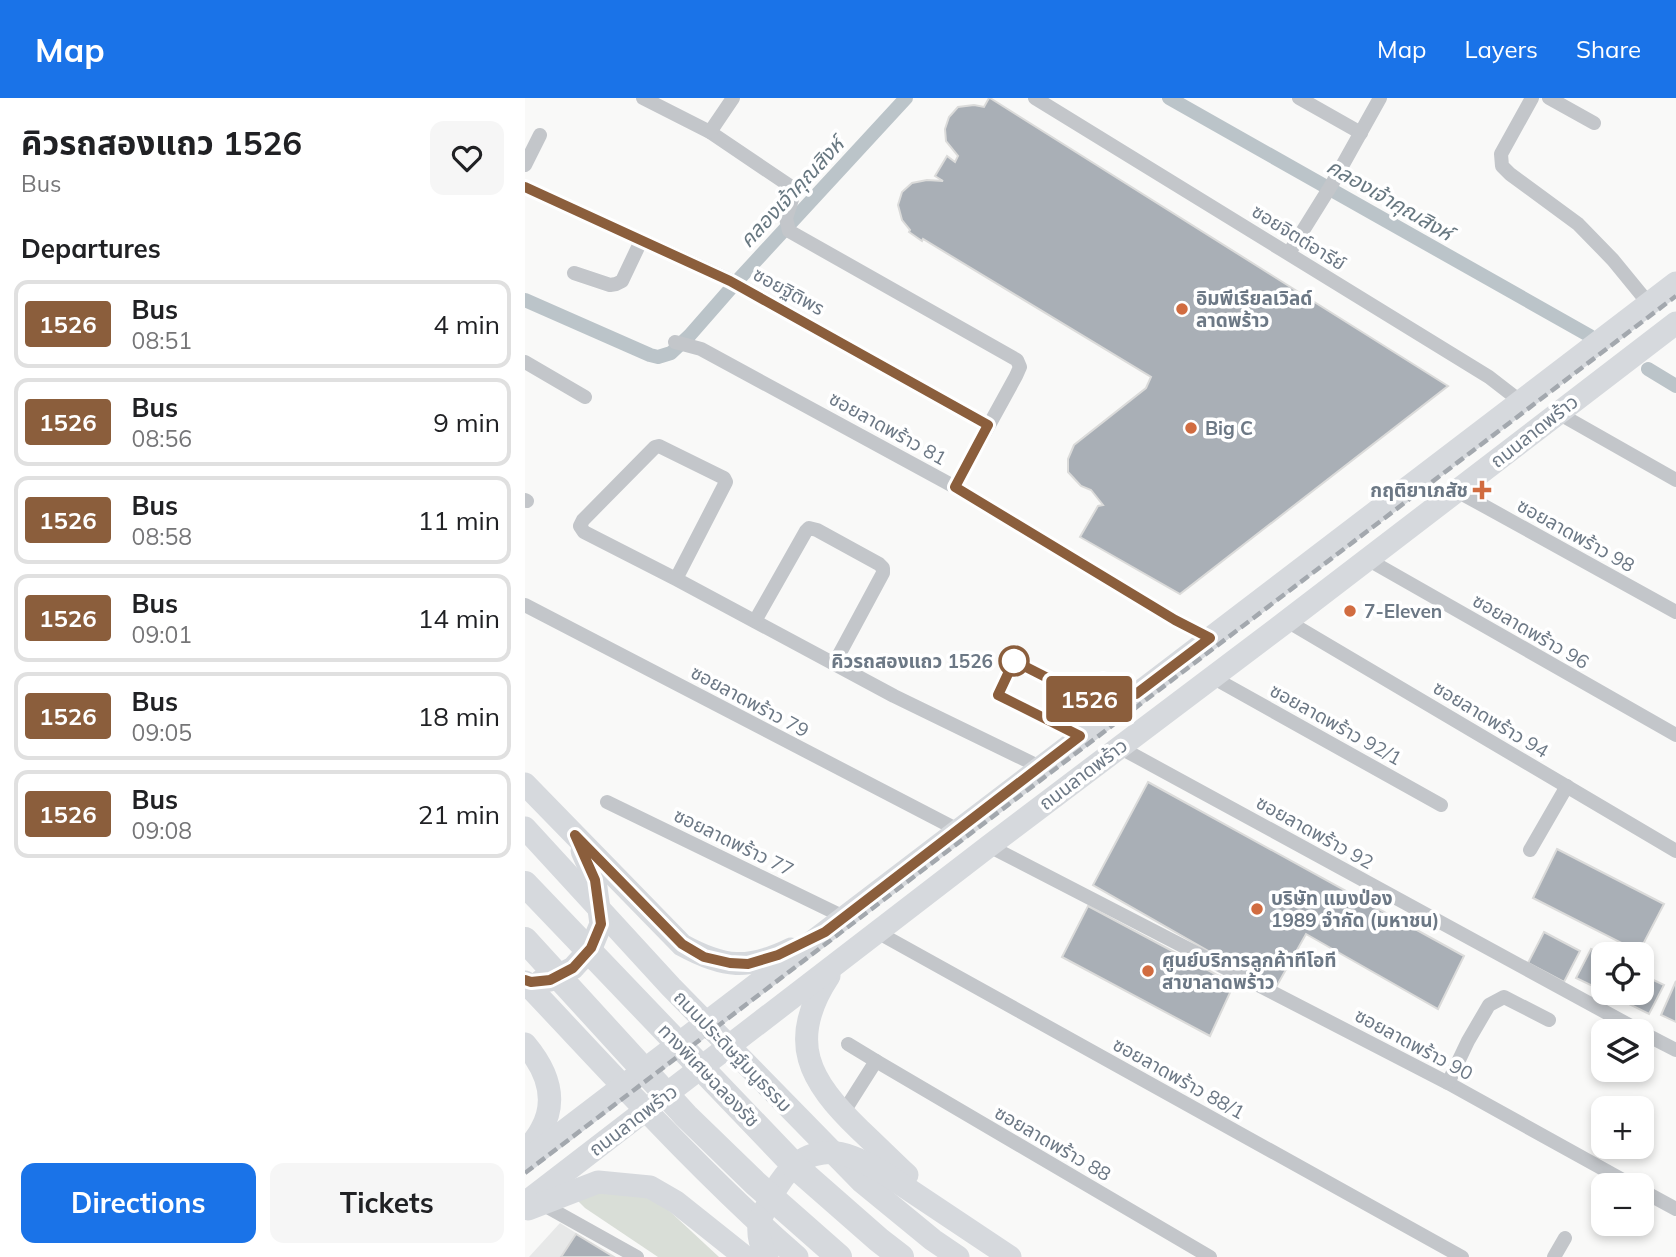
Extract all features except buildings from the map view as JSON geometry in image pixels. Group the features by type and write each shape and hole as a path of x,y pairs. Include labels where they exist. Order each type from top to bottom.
{"highway":[{"name":"ทางพิเศษฉลองรัช","path":"525,884 798,1169 901,1257"},
{"path":"525,940 686,1116 755,1183 839,1257"}],"main road":[{"name":"ถนนลาดพร้าว","path":"525,1161 1676,283"},
{"name":"ถนนลาดพร้าว","path":"531,1206 679,1085 877,932 1676,323"},
{"path":"525,784 682,944 704,957 748,964 778,955 825,932"},
{"name":"ถนนประดิษฐ์มนูธรรม","path":"525,828 671,986 861,1181 958,1257"},
{"path":"525,981 550,980 573,968 591,948 601,924 595,880 575,835"},
{"path":"839,962 815,999 806,1032 807,1051 820,1086 843,1114 961,1224"},
{"path":"525,981 692,1158 797,1257"},
{"path":"696,1032 716,1057"},
{"path":"525,1044 545,1076 551,1106 542,1129 525,1153"},
{"path":"658,1060 679,1085"},
{"path":"767,1257 761,1247 759,1224 776,1187 800,1161 823,1153 843,1154 884,1172 1010,1257"},
{"path":"531,1206 598,1182 650,1187 676,1202 745,1257"}],"street":[{"path":"643,98 710,132 793,188 795,193 788,224 1017,360 1020,367 1016,376 955,487"},
{"path":"710,132 733,98"},
{"name":"ซอยจิตต์อารีย์","path":"1035,98 1059,104 1289,253 1489,377 1520,401"},
{"path":"1299,98 1361,133"},
{"path":"1289,253 1329,190 1380,98"},
{"path":"1532,98 1501,154 1502,166 1578,224 1613,260 1649,304"},
{"path":"1549,98 1594,123"},
{"path":"525,165 540,135"},
{"name":"ซอยฐิติพร","path":"525,187 735,283 988,425"},
{"path":"574,273 610,285 616,284 622,281 641,241"},
{"name":"ซอยลาดพร้าว 81","path":"682,344 701,349 955,487 1175,620 1210,638"},
{"path":"525,362 585,397"},
{"path":"1558,413 1676,480"},
{"path":"676,579 726,482 724,478 659,446 583,520 580,526 584,532 894,696 1040,767"},
{"name":"ซอยลาดพร้าว 98","path":"1457,491 1676,612"},
{"path":"755,621 806,531 809,528 817,530 883,568 883,573 834,664"},
{"name":"ซอยลาดพร้าว 96","path":"1367,559 1676,735"},
{"name":"ซอยลาดพร้าว 79","path":"525,605 958,830"},
{"name":"ซอยลาดพร้าว 94","path":"1287,621 1676,851"},
{"name":"ซอยลาดพร้าว 92/1","path":"1212,677 1441,805"},
{"name":"ซอยลาดพร้าว 92","path":"1119,747 1619,1019"},
{"path":"1530,850 1567,786"},
{"name":"ซอยลาดพร้าว 77","path":"607,802 844,917"},
{"name":"ซอยลาดพร้าว 90","path":"989,846 1448,1083 1610,1173"},
{"name":"ซอยลาดพร้าว 88/1","path":"877,932 1462,1257"},
{"path":"1448,1083 1489,1005 1504,997 1549,1020"},
{"name":"ซอยลาดพร้าว 92","path":"1654,1038 1676,1050"},
{"name":"ซอยลาดพร้าว 88","path":"848,1044 1210,1257"},
{"path":"843,1114 876,1061"},
{"path":"1654,1197 1676,1209"},
{"path":"531,1206 614,1242 637,1257"},
{"path":"1554,1257 1565,1238"}],"shaded area":[{"path":"591,1192 641,1193 663,1205 719,1257 658,1257 578,1201"},
{"path":"560,1223 614,1257 529,1257"}],"waterway":[{"name":"คลองเจ้าคุณสิงห์","path":"525,300 650,355 658,357 671,353 906,98"},
{"name":"คลองเจ้าคุณสิงห์","path":"1169,98 1590,336"},
{"name":"คลองเจ้าคุณสิงห์","path":"1648,369 1676,386"}],"railway":[{"path":"525,1173 1676,296"}],"bus line":[{"name":"1526","path":"525,187 730,281 988,425 955,487 1175,620 1210,638 1136,694 1103,679 1089,699 1014,661 998,695 1080,736 825,932 778,955 748,964 730,963 704,957 682,944 575,835 595,880 601,924 591,948 573,968 550,980 525,980"}],"place":[{"name":"อิมพีเรียลเวิลด์ ลาดพร้าว","path":"1182,309"},
{"name":"Big C","path":"1191,428"},
{"name":"กฤติยาเภสัช","path":"1482,490"},
{"name":"7-Eleven","path":"1350,611"},
{"name":"คิวรถสองแถว 1526","path":"1014,661"},
{"name":"บริษัท แมงป่อง 1989 จำกัด (มหาชน)","path":"1257,909"},
{"name":"ศูนย์บริการลูกค้าทีโอที สาขาลาดพร้าว","path":"1148,971"}]}
